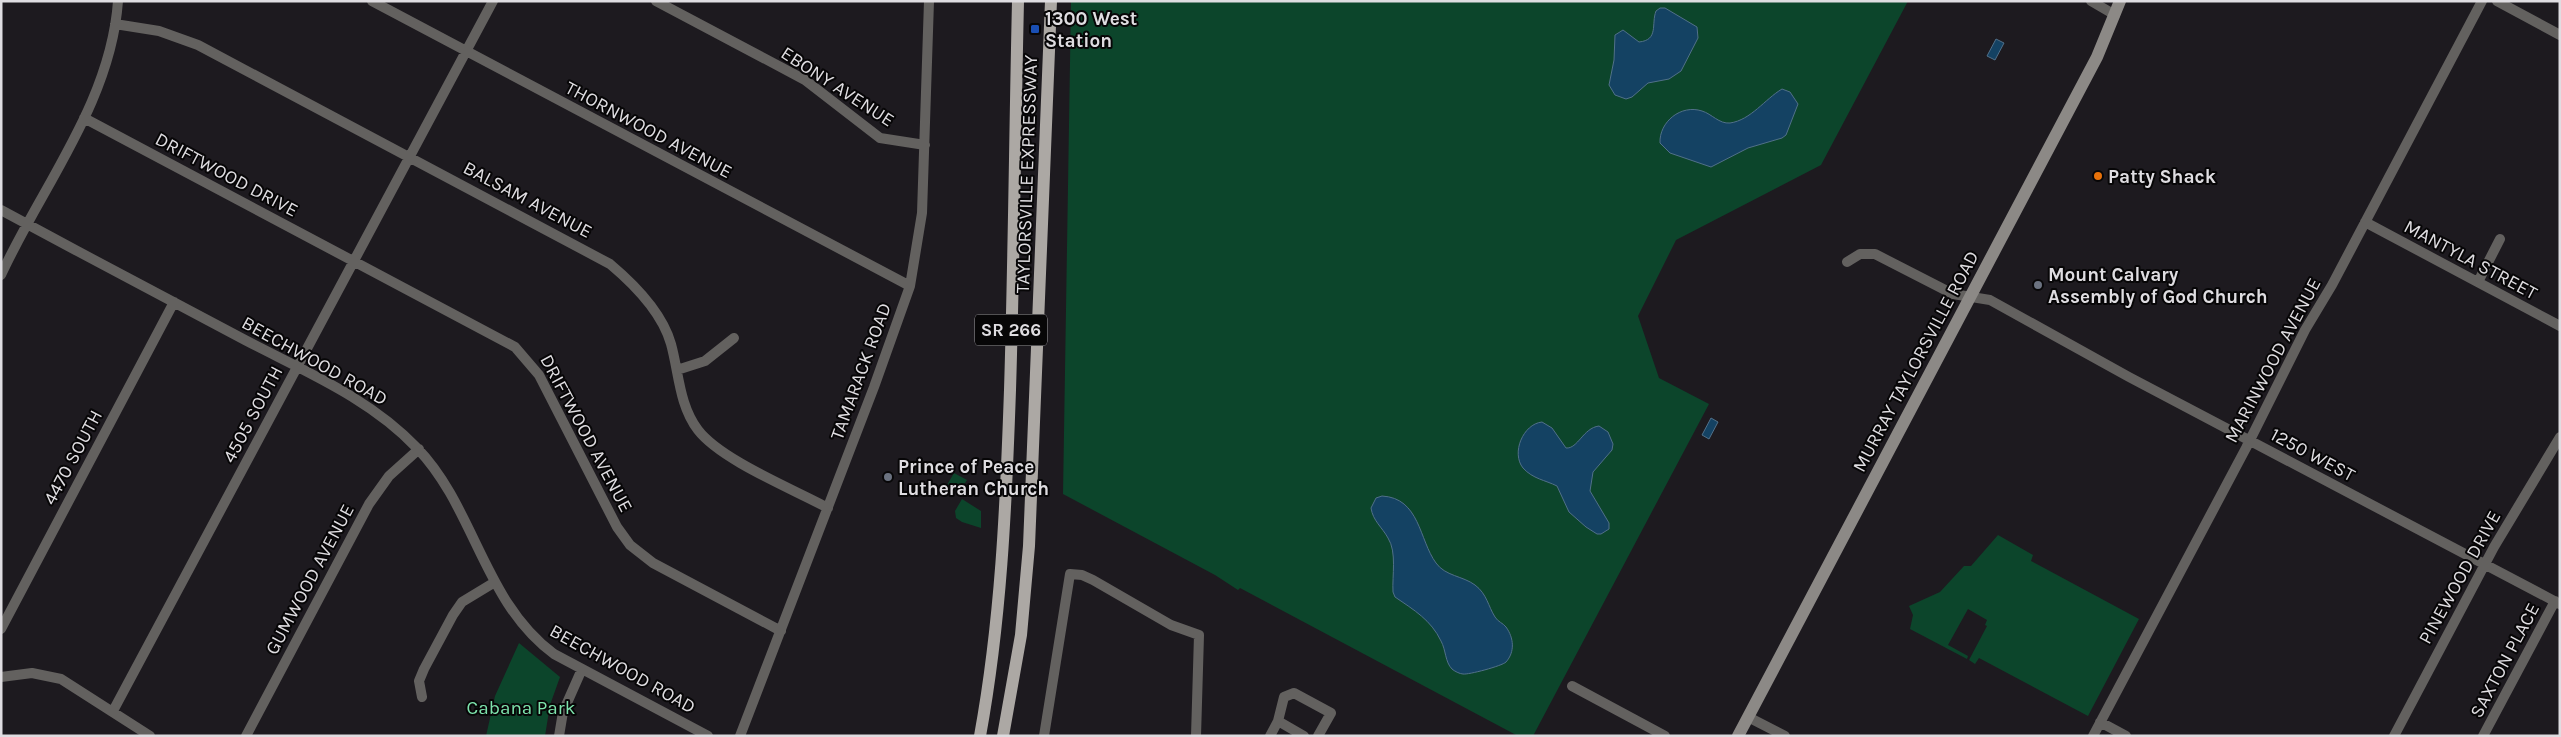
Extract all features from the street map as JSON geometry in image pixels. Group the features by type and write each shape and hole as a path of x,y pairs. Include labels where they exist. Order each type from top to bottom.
{"main road":[{"name":"TAYLORSVILLE EXPRESSWAY","path":"980,736 999,615 1005,537 1016,195 1018,1"},
{"name":"TAYLORSVILLE EXPRESSWAY","path":"1003,736 1019,644 1029,546 1051,1"}],"street":[{"path":"1,275 84,118 104,72 116,24 118,1"},
{"name":"THORNWOOD AVENUE","path":"372,1 910,286"},
{"name":"4505 SOUTH","path":"113,711 493,1"},
{"name":"EBONY AVENUE","path":"656,1 805,80 880,138 925,145"},
{"name":"TAMARACK ROAD","path":"740,736 828,508 910,286 922,213 930,1"},
{"path":"2091,1 2115,15"},
{"name":"MURRAY TAYLORSVILLE ROAD","path":"1738,736 2097,57 2120,1"},
{"name":"MARINWOOD AVENUE","path":"2093,736 2305,330 2365,222 2482,1"},
{"path":"2497,1 2558,32"},
{"name":"BALSAM AVENUE","path":"116,24 159,31 198,45 610,264 628,279 655,313 670,341 685,408 697,429 713,445 828,508"},
{"name":"DRIFTWOOD DRIVE","path":"84,118 354,261"},
{"name":"BEECHWOOD ROAD","path":"1,210 363,403 401,432 419,449 442,480 511,612 532,636 554,654 708,736"},
{"name":"MANTYLA STREET","path":"2365,222 2560,326"},
{"path":"2478,282 2500,239"},
{"name":"1250 WEST","path":"1847,262 1860,254 1875,254 1953,294 1990,300 2249,440 2558,602"},
{"name":"DRIFTWOOD AVENUE","path":"354,261 501,339 523,354 540,375 617,527 630,545 653,563 781,631"},
{"name":"4470 SOUTH","path":"1,629 174,302"},
{"path":"677,370 705,361 734,338"},
{"name":"PINEWOOD DRIVE","path":"2394,736 2485,564 2560,437"},
{"name":"GUMWOOD AVENUE","path":"246,736 369,504 388,476 419,449"},
{"path":"1044,736 1070,574 1082,575 1093,580 1171,625 1199,635 1196,736"},
{"path":"422,696 420,681 424,669 453,614 466,599 495,582"},
{"name":"SAXTON PLACE","path":"2483,736 2558,602"},
{"path":"560,736 562,712 582,669"},
{"path":"1,677 32,672 49,675 71,684 150,736"},
{"path":"1572,686 1665,736"},
{"path":"1270,736 1278,721 1284,697 1294,693 1331,713 1318,736"},
{"path":"1748,716 1785,736"},
{"path":"1278,721 1304,736"},
{"path":"2100,722 2126,736"}],"green space":[{"path":"1071,1 1908,1 1821,165 1676,240 1638,316 1659,378 1709,404 1533,736 1518,736 1240,588 1238,590 1215,575 1063,494"},
{"path":"954,473 967,480 959,492 947,485"},
{"path":"962,499 981,511 981,528 956,518 955,511"},
{"path":"1998,535 2033,555 2031,561 2139,619 2088,716 1979,658 1975,664 1969,660 1987,626 1985,625 1987,620 1968,609 1948,645 1968,656 1967,659 1910,629 1913,615 1909,606 1940,592 1964,566 1971,566"},
{"name":"Cabana Park","path":"519,643 560,677 550,705 545,736 486,736 495,696"}],"water":[{"path":"1660,8 1665,8 1697,27 1698,38 1681,71 1669,79 1648,83 1632,97 1626,99 1615,95 1609,85 1614,60 1615,35 1623,30 1639,42 1645,41 1652,35 1656,11"},
{"path":"1996,39 2004,43 1995,60 1987,56"},
{"path":"1782,89 1790,92 1798,104 1786,135 1782,138 1748,148 1711,167 1670,153 1660,143 1663,128 1673,116 1679,113 1686,110 1702,111 1722,122 1730,123 1745,118"},
{"path":"1711,418 1718,422 1709,439 1702,435"},
{"path":"1542,422 1552,428 1566,448 1574,445 1593,428 1599,426 1608,432 1613,444 1612,450 1593,472 1590,491 1609,523 1609,529 1601,534 1597,534 1586,527 1569,512 1557,486 1531,475 1523,468 1518,455 1521,440 1529,428"},
{"path":"1382,496 1395,499 1404,504 1411,512 1430,554 1444,571 1470,582 1482,592 1495,617 1506,627 1511,636 1512,649 1506,662 1492,668 1466,674 1454,671 1448,663 1443,644 1432,627 1409,606 1395,597 1393,592 1391,544 1372,513 1371,508 1376,498"}],"place":[{"name":"1300 West Station","path":"1035,29"},
{"name":"Patty Shack","path":"2098,176"},
{"name":"Mount Calvary Assembly of God Church","path":"2038,285"},
{"name":"Prince of Peace Lutheran Church","path":"888,477"}]}
